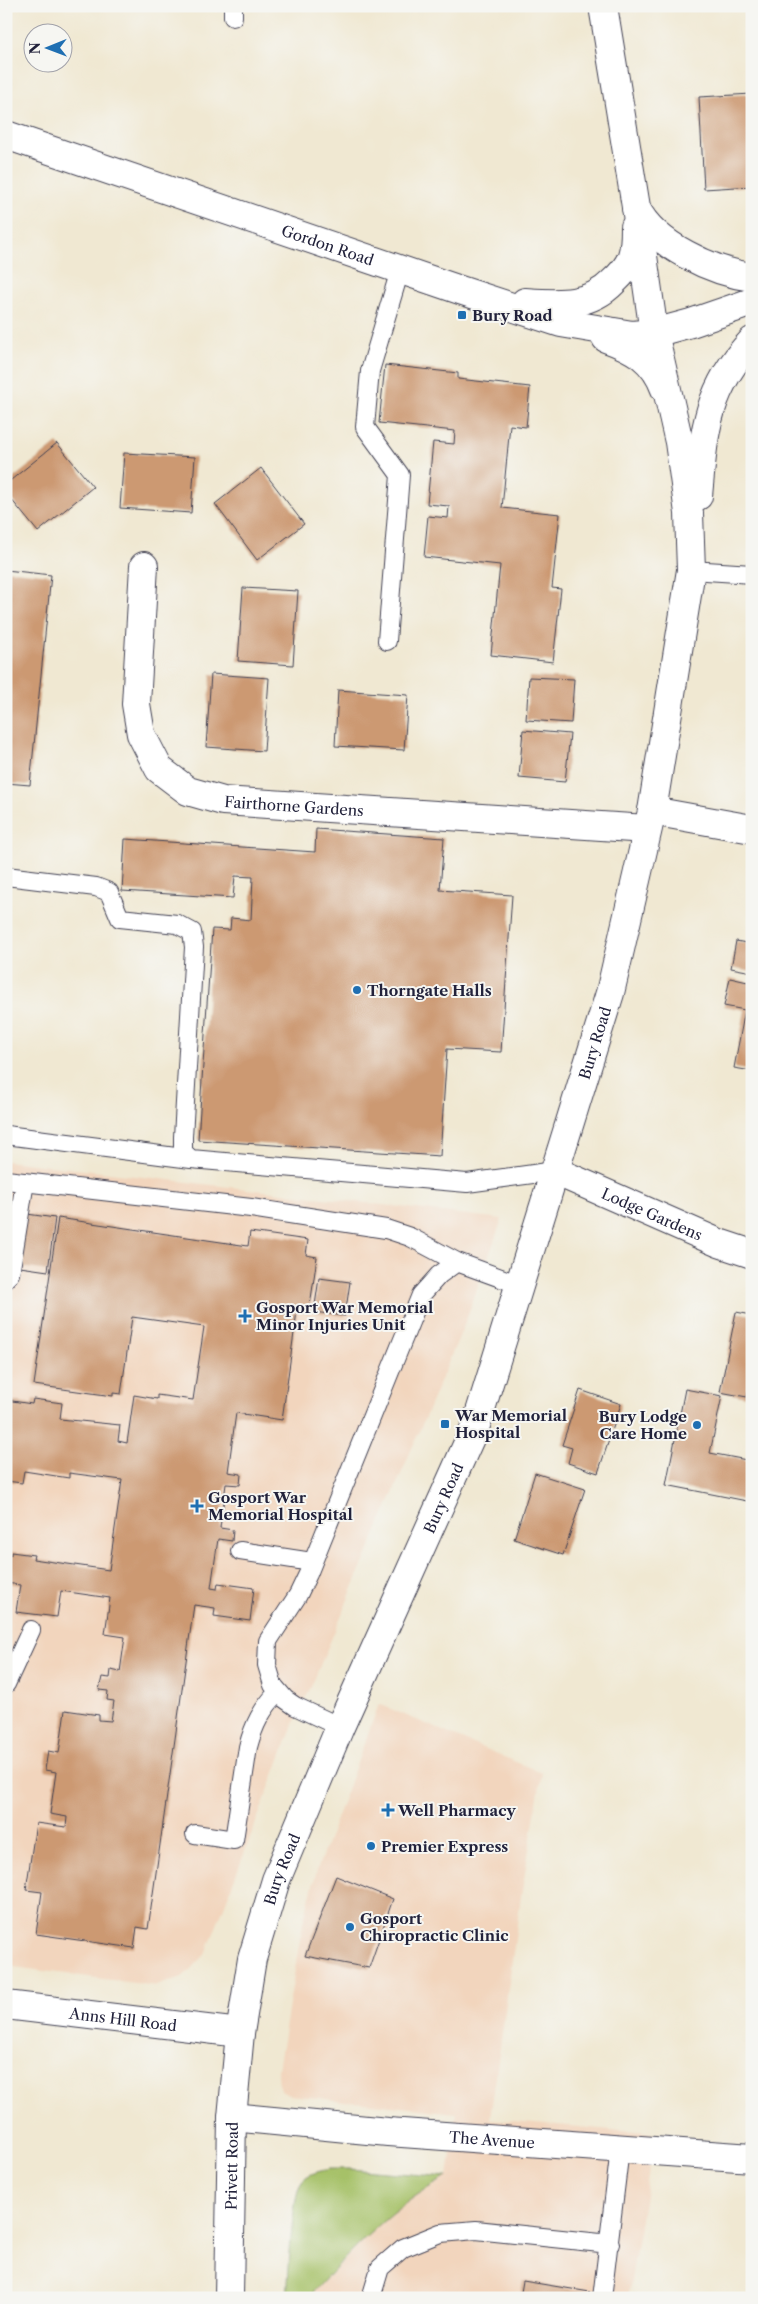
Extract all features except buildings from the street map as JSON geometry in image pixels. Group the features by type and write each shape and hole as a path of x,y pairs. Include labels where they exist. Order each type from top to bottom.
{"main road":[{"name":"Bury Road","path":"240,2033 252,1959 276,1880 340,1727 476,1425 610,993 650,820 691,570 687,489 671,404 654,333 636,207 602,6"},
{"name":"Gordon Road","path":"6,135 561,323 632,335 654,333 691,323 752,302"},
{"path":"636,207 651,230 672,246 713,266 752,277"},
{"path":"460,290 517,301 556,304 582,301 600,294 621,275 632,260 636,207"},
{"path":"561,323 638,352 647,358 657,372 671,404"},
{"path":"691,570 702,455 709,414 724,377 752,341"},
{"name":"Fairthorne Gardens","path":"144,566 136,704 141,734 159,768 188,791 223,801 650,820 752,829"},
{"name":"Lodge Gardens","path":"555,1171 719,1243 752,1254"},
{"name":"Anns Hill Road","path":"6,2005 240,2033"},
{"name":"Privett Road","path":"229,2298 232,2117 240,2033"},
{"name":"The Avenue","path":"232,2117 752,2158"}],"lane":[{"path":"387,641 400,475 366,427 370,371 400,270"},
{"path":"691,570 752,574"},
{"path":"6,876 96,887 109,892 120,918 177,924 192,932 194,947 183,1137 183,1152 191,1159"},
{"path":"6,1135 191,1159 467,1183 555,1171"},
{"path":"6,1180 251,1208 386,1229 410,1237 457,1262 520,1285"},
{"path":"6,1278 10,1274 25,1182"},
{"path":"340,1727 295,1706 278,1692 273,1685 267,1665 268,1641 298,1595 415,1308 429,1286 457,1262"},
{"path":"240,1552 312,1562"},
{"path":"6,1684 31,1630"},
{"path":"194,1834 234,1840 248,1746 252,1732 264,1708 278,1692"},
{"path":"602,2298 620,2149"},
{"path":"371,2298 380,2268 403,2248 440,2233 476,2230 610,2244"}],"shaded area":[{"name":"Gosport War Memorial Hospital","path":"6,1161 502,1219 464,1325 311,1687 293,1725 207,1951 192,1969 182,1977 157,1986 6,1966"},
{"path":"379,1704 542,1773 521,1896 490,2119 655,2134 628,2298 308,2298 377,2226 403,2203 448,2177 456,2113 290,2095 281,2090 277,2076 303,1922 317,1870"}],"green space":[{"path":"330,2169 448,2177 428,2188 390,2215 356,2246 308,2298 287,2298 293,2219 298,2189 302,2181 308,2176"}],"place":[{"name":"Bury Road","path":"462,315"},
{"name":"Thorngate Halls","path":"357,990"},
{"name":"Gosport War Memorial Minor Injuries Unit","path":"245,1316"},
{"name":"War Memorial Hospital","path":"445,1424"},
{"name":"Bury Lodge Care Home","path":"697,1425"},
{"name":"Gosport War Memorial Hospital","path":"197,1506"},
{"name":"Well Pharmacy","path":"388,1810"},
{"name":"Premier Express","path":"371,1846"},
{"name":"Gosport Chiropractic Clinic","path":"350,1927"}]}
